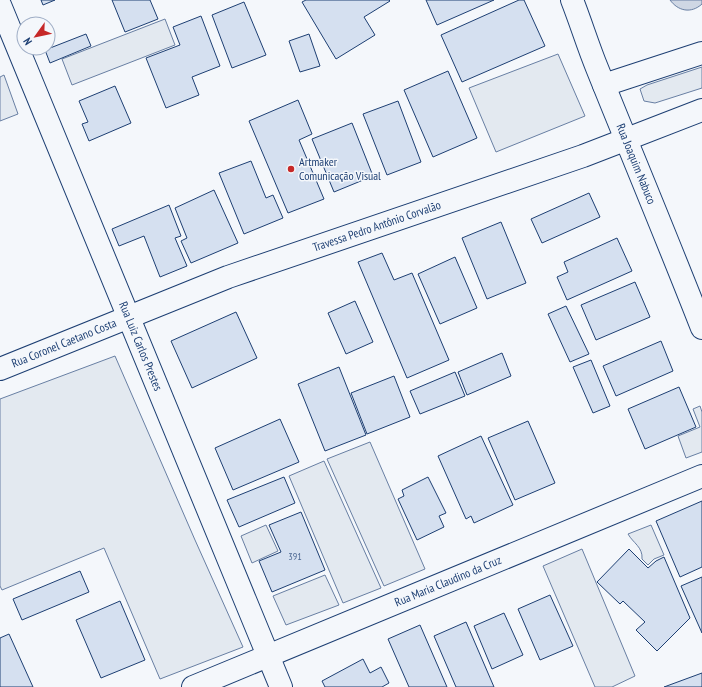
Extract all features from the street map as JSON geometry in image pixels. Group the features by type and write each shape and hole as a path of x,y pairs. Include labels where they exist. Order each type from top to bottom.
{"street":[{"name":"Rua Joaquim Nabuco","path":"572,0 604,85 702,328"},
{"name":"Rua Luiz Carlos Prestes","path":"0,5 281,687"},
{"path":"604,85 702,53"},
{"name":"Travessa Pedro Antônio Corvalão","path":"128,318 228,277 576,159 702,110"},
{"name":"Rua Coronel Caetano Costa","path":"0,369 128,318"},
{"name":"Rua Maria Claudino da Cruz","path":"193,687 702,476"}],"shaded area":[{"path":"670,0 702,0 702,4 693,9 685,10 677,7"},
{"path":"165,19 175,45 72,85 62,59"},
{"path":"558,54 585,116 496,152 469,88"},
{"path":"702,67 702,88 655,103 644,101 640,89 647,85"},
{"path":"4,75 18,114 0,121 0,77"},
{"path":"115,356 243,647 160,679 104,548 2,590 0,586 0,399"},
{"path":"700,406 702,412 702,452 686,458 678,436 700,427 693,409"},
{"path":"370,442 425,569 384,586 327,459"},
{"path":"324,461 381,588 343,603 289,476"},
{"path":"266,525 278,551 252,563 241,536"},
{"path":"651,525 664,555 654,559 648,565 642,559 641,551 628,534"},
{"path":"582,549 635,676 612,687 595,687 543,566"},
{"path":"325,575 339,605 286,625 273,596"}],"building":[{"path":"41,0 55,0 43,5"},
{"path":"112,0 150,0 158,19 125,32"},
{"path":"306,0 390,1 364,17 375,35 336,59 302,2"},
{"path":"426,0 494,0 437,25"},
{"path":"519,0 524,0 545,46 462,82 441,35"},
{"path":"244,2 266,55 232,68 212,15"},
{"path":"201,16 220,66 192,77 199,95 166,108 146,58 180,45 173,27"},
{"path":"86,34 91,46 50,63 47,56 56,56 56,46"},
{"path":"309,34 320,66 300,72 289,41"},
{"path":"448,71 477,138 433,157 404,90"},
{"path":"115,86 131,123 89,141 82,124 88,122 79,101"},
{"name":"Artmaker Comunicação Visual","path":"298,100 312,134 299,140 324,199 288,213 249,121"},
{"path":"398,101 421,162 387,175 363,114"},
{"path":"352,123 373,176 334,192 312,139"},
{"path":"251,161 266,198 273,195 283,218 244,234 219,173"},
{"path":"214,190 238,243 191,263 181,241 187,238 175,208"},
{"path":"589,193 600,217 542,243 531,219"},
{"path":"169,205 181,236 175,238 187,266 160,277 144,236 119,246 112,229"},
{"path":"501,222 526,283 487,299 462,238"},
{"path":"617,238 632,271 567,300 557,277 568,272 564,262"},
{"path":"382,253 394,280 412,273 449,360 407,378 358,262"},
{"path":"455,257 477,308 440,324 418,274"},
{"path":"635,282 650,317 596,340 581,305"},
{"path":"355,301 373,342 346,354 328,313"},
{"path":"566,306 589,354 570,362 548,314"},
{"path":"236,312 257,358 192,388 171,341"},
{"path":"661,341 673,371 616,396 603,366"},
{"path":"502,353 511,376 467,395 458,372"},
{"path":"591,360 610,406 593,413 573,367"},
{"path":"339,367 366,435 325,451 298,384"},
{"path":"455,372 465,396 420,414 410,391"},
{"path":"394,376 410,417 367,434 351,393"},
{"path":"679,387 696,427 645,449 628,409"},
{"path":"280,419 299,462 233,490 215,448"},
{"path":"528,421 555,483 515,500 488,438"},
{"path":"481,436 513,505 474,523 471,516 466,519 438,456"},
{"path":"284,477 295,503 239,527 227,500"},
{"path":"428,477 446,513 439,516 444,527 417,540 398,499 404,496 402,490"},
{"path":"702,501 702,567 680,577 656,521"},
{"path":"301,512 325,570 272,592 259,561 281,552 269,525"},
{"path":"629,549 648,568 656,561 664,557 690,618 657,651 636,630 645,622 623,601 620,604 597,582"},
{"path":"80,571 89,592 22,620 13,599"},
{"path":"702,577 702,633 681,586"},
{"path":"550,595 573,646 540,660 518,609"},
{"path":"120,601 145,660 101,678 76,620"},
{"path":"504,613 523,655 492,669 474,626"},
{"path":"466,622 494,687 456,687 434,636"},
{"path":"420,625 447,687 409,687 388,639"},
{"path":"9,634 33,687 0,687 0,638"},
{"path":"363,659 370,673 381,667 389,683 382,687 325,687 322,681"},
{"path":"702,673 702,687 664,687"}],"place":[{"name":"Artmaker Comunicação Visual","path":"291,169"}]}
